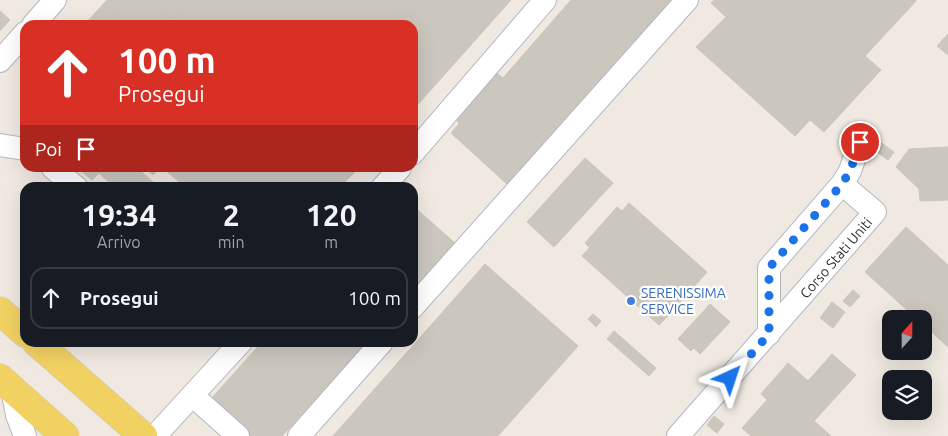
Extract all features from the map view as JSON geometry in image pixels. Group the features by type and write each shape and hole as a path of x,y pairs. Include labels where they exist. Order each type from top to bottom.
{"main road":[{"path":"0,311 20,329"},
{"path":"42,347 142,436"},
{"path":"6,383 65,436"}],"street":[{"path":"37,20 55,0"},
{"path":"418,147 545,0"},
{"path":"418,301 687,0"},
{"path":"0,61 20,39"},
{"path":"769,334 769,268 842,184 850,171 860,142"},
{"path":"0,145 20,148"},
{"path":"58,172 70,182"},
{"path":"387,182 396,172"},
{"name":"Corso Stati Uniti","path":"678,436 875,212 842,184"},
{"path":"156,436 237,347"},
{"path":"298,436 378,347"},
{"path":"6,383 25,436"},
{"path":"193,396 238,436"}],"building":[{"path":"107,0 126,0 108,20 89,20"},
{"path":"126,0 152,0 173,19 189,0 511,0 418,104 418,20 108,20"},
{"path":"153,0 189,0 173,19"},
{"path":"571,0 674,0 507,184 451,133 459,124 455,115 494,71 503,78"},
{"path":"714,0 916,1 865,56 881,70 824,132 810,120 795,136 696,47 726,17 711,3"},
{"path":"0,11 10,20 0,31"},
{"path":"948,34 948,55 937,46"},
{"path":"880,142 894,152 888,160 874,150"},
{"path":"948,147 948,200 920,201 919,189 896,167 909,149"},
{"path":"585,158 613,183 554,247 527,222"},
{"path":"83,172 142,172 153,182 109,182 99,173 92,180"},
{"path":"168,172 355,172 345,182 179,182"},
{"path":"629,203 707,272 699,281 622,211"},
{"path":"617,207 622,211 590,248 585,243"},
{"path":"418,210 456,244 418,285"},
{"path":"622,211 699,281 668,316 591,246"},
{"path":"906,227 948,265 948,347 932,332 932,310 907,310 865,272"},
{"path":"591,246 668,316 659,325 582,256"},
{"path":"485,264 578,346 498,436 333,436 412,347 418,347 418,340"},
{"path":"853,290 860,296 850,307 843,301"},
{"path":"832,302 845,312 833,328 820,318"},
{"path":"710,304 730,322 700,354 694,348 691,351 678,339"},
{"path":"593,314 601,321 596,327 588,319"},
{"path":"614,331 656,368 649,376 607,339"},
{"path":"258,347 362,347 282,436 250,436 210,400"},
{"path":"832,354 856,375 814,421 831,436 756,436 760,430 763,433 782,413 761,394 788,363 808,381"},
{"path":"767,400 782,413 763,433 760,430 756,436 751,436 742,428"},
{"path":"714,416 724,424 717,433 707,425"}],"place":[{"name":"SERENISSIMA SERVICE","path":"631,301"}],"route":[{"path":"730,378 769,334 769,268 842,184 850,171 860,142"}]}
